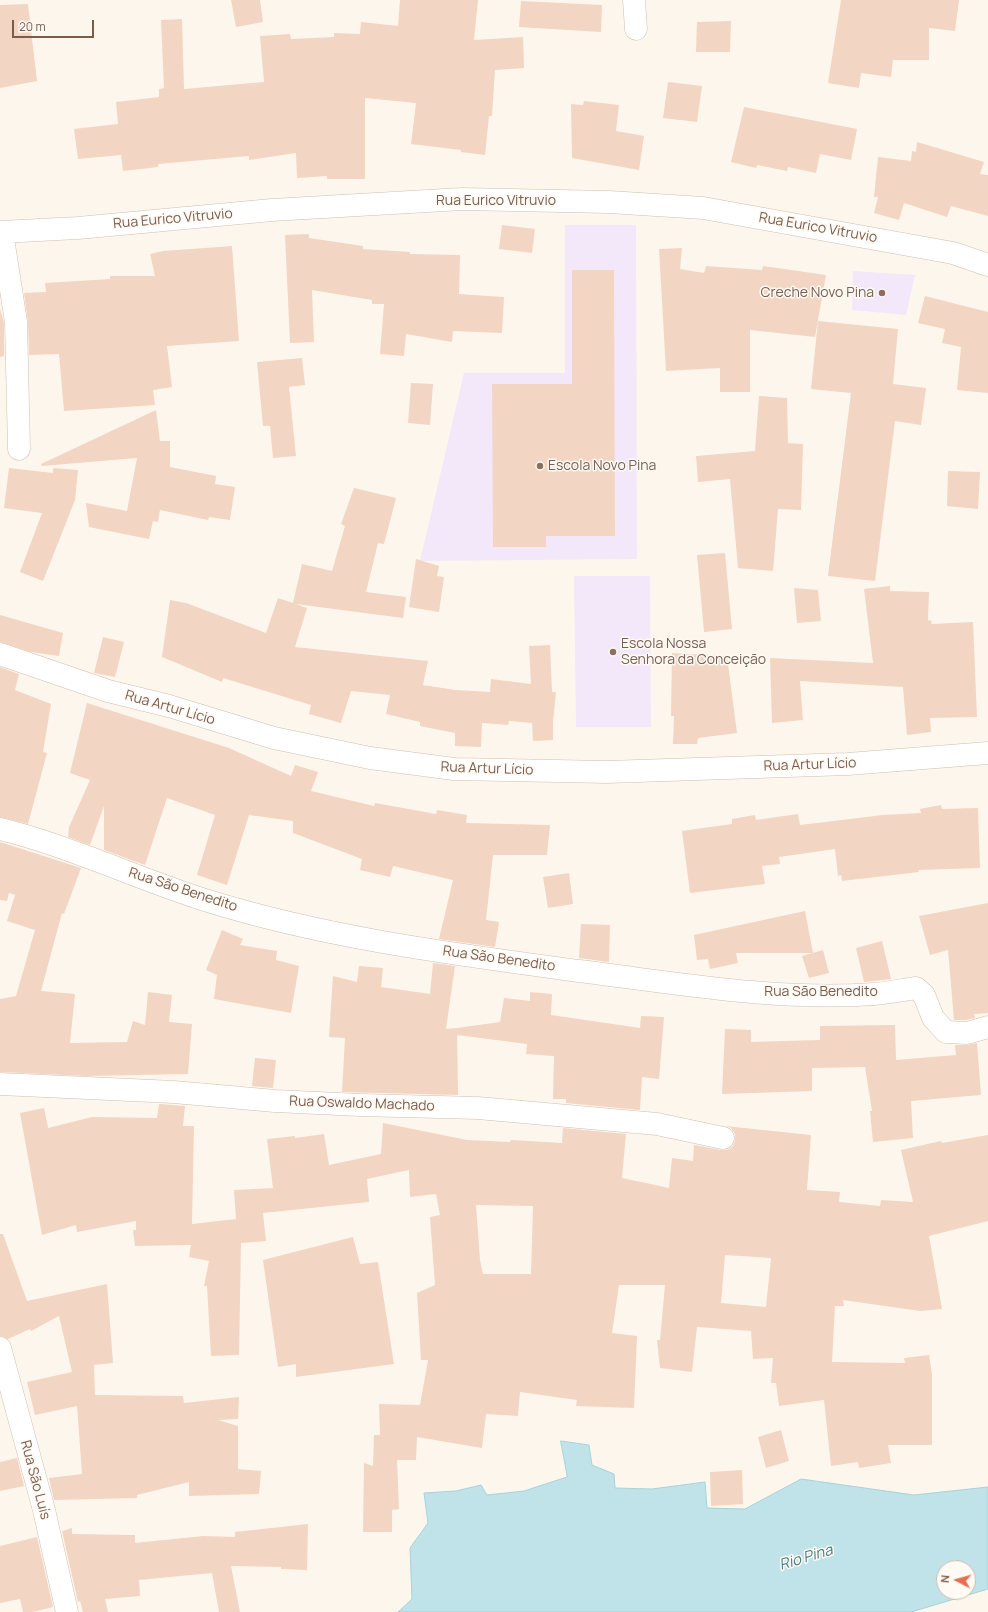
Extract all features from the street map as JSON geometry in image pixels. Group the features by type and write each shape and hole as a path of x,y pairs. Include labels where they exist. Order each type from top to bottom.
{"street":[{"path":"634,0 636,29"},
{"name":"Rua Eurico Vitruvio","path":"1,232 78,228 272,210 462,199 609,202 703,208 953,253 988,264"},
{"path":"1,232 16,322 19,449"},
{"name":"Rua Artur Lício","path":"0,654 108,691 169,706 274,738 370,758 454,770 607,772 848,764 988,752"},
{"name":"Rua São Benedito","path":"0,829 89,857 144,879 206,900 291,923 376,940 481,958 705,988 826,995 876,994 916,988 924,995 933,1018 946,1032 967,1033 988,1027"},
{"name":"Rua Oswaldo Machado","path":"0,1084 174,1092 275,1101 478,1108 657,1124 723,1138"},
{"name":"Rua São Luís","path":"0,1348 44,1510 67,1612"}],"shaded area":[{"name":"Escola Novo Pina","path":"565,225 636,225 637,559 420,561 464,373 565,373"},
{"name":"Creche Novo Pina","path":"853,271 915,275 906,315 852,310"},
{"name":"Escola Nossa Senhora da Conceição","path":"574,576 650,576 651,727 576,727"}],"water":[{"name":"Rio Pina","path":"561,1441 589,1445 592,1465 614,1474 615,1488 652,1489 705,1482 707,1508 745,1509 801,1479 914,1495 988,1487 988,1589 976,1593 976,1560 936,1560 936,1600 951,1600 911,1612 398,1612 412,1599 410,1548 428,1523 424,1493 456,1491 481,1485 487,1495 524,1491 567,1477"}],"building":[{"path":"231,0 260,0 263,22 236,27"},
{"path":"400,0 478,0 474,40 523,37 524,68 495,70 492,116 489,116 485,155 461,152 461,150 411,144 416,103 365,98 365,179 327,179 327,176 297,178 296,153 249,160 249,156 158,164 158,167 123,171 121,155 78,159 74,129 118,124 116,102 159,97 159,89 164,88 161,20 182,19 184,89 264,82 260,36 290,34 291,39 334,37 334,33 360,34 361,22 398,26"},
{"path":"841,0 959,0 955,31 929,28 929,60 893,60 891,77 861,73 859,88 828,83"},
{"path":"521,1 602,5 601,32 519,27"},
{"path":"28,4 37,81 0,88 0,5"},
{"path":"731,21 730,52 696,52 697,22"},
{"path":"668,82 702,86 697,122 663,118"},
{"path":"584,101 619,105 616,131 644,136 639,170 572,158 571,104 583,105"},
{"path":"744,107 857,129 851,160 820,154 816,173 788,167 787,171 757,165 756,168 731,162"},
{"path":"917,142 984,162 980,174 988,175 988,216 951,206 947,217 904,203 899,220 874,213 878,197 874,197 878,157 911,161 912,151 916,152"},
{"path":"502,225 535,229 532,253 499,249"},
{"path":"309,234 309,238 363,246 363,249 410,252 410,254 460,255 459,294 504,297 502,333 453,331 452,342 406,334 404,356 380,354 384,304 372,304 372,300 312,290 314,342 290,343 285,235"},
{"path":"232,246 239,341 167,346 172,387 153,390 155,405 64,411 59,354 29,355 28,322 24,293 46,292 45,283 110,279 110,276 155,276 150,254 163,251"},
{"path":"682,248 680,269 704,273 706,266 762,270 763,266 826,275 815,337 750,330 750,392 720,392 720,368 666,371 659,249"},
{"path":"572,270 614,270 615,536 546,536 546,547 493,547 492,384 572,384"},
{"path":"925,296 988,312 988,393 957,390 961,347 942,343 945,329 918,323"},
{"path":"0,309 4,323 4,356 0,357"},
{"path":"818,321 898,329 893,384 926,388 921,425 895,421 875,581 828,576 851,393 811,389"},
{"path":"302,358 305,385 289,387 296,456 273,458 270,426 263,426 257,362"},
{"path":"411,383 433,384 430,425 408,423"},
{"path":"759,396 787,398 788,443 803,444 801,510 778,509 773,571 738,568 730,479 698,482 696,456 755,451"},
{"path":"156,410 160,441 170,441 170,467 216,476 215,484 235,487 230,520 209,517 208,520 160,510 158,522 153,521 149,539 89,527 86,503 127,511 137,458 42,466 41,464"},
{"path":"9,468 53,473 53,468 78,470 75,500 43,581 20,572 42,513 4,508"},
{"path":"948,471 980,472 978,509 947,506"},
{"path":"354,488 396,498 384,544 378,543 366,592 406,597 403,618 296,604 307,608 295,647 428,661 423,685 455,690 490,692 491,679 531,684 529,646 550,645 552,692 556,692 553,740 533,741 532,723 509,721 508,725 482,723 481,747 455,746 455,733 420,726 420,722 386,714 390,695 351,691 341,723 309,714 311,705 223,678 222,682 162,657 170,600 186,603 266,633 278,598 293,603 302,564 332,571 345,526 341,524"},
{"path":"725,553 732,629 704,632 697,555"},
{"path":"416,559 439,566 437,576 444,577 439,612 409,607"},
{"path":"890,586 890,591 929,592 928,620 932,621 931,624 973,622 977,717 930,718 931,732 907,735 903,687 800,681 803,720 772,723 770,658 873,663 864,589"},
{"path":"794,588 818,590 821,621 797,623"},
{"path":"0,615 63,633 59,656 31,652 0,642"},
{"path":"103,637 124,642 115,677 94,673"},
{"path":"672,653 727,656 737,733 698,738 697,744 673,744 674,716 671,716"},
{"path":"0,667 19,674 15,690 51,704 43,752 47,753 28,824 0,817"},
{"path":"87,703 229,748 291,776 295,765 318,772 311,791 374,806 375,803 436,814 437,810 467,815 466,823 550,825 547,855 493,855 486,920 499,922 495,947 439,939 453,880 393,866 390,877 360,870 362,859 293,833 293,821 249,815 227,885 197,875 215,815 167,798 145,865 104,850 104,806 90,845 68,837 69,827 90,780 70,773"},
{"path":"941,805 942,809 978,808 980,868 918,870 919,872 842,881 841,875 838,876 835,849 779,857 780,864 762,866 765,884 690,893 682,831 732,824 732,819 755,815 756,820 798,814 800,825 883,815 921,813 920,809"},
{"path":"0,842 81,868 64,914 62,913 41,991 75,994 70,1043 127,1042 133,1021 145,1025 148,992 172,995 169,1022 192,1024 188,1074 87,1076 0,1072 0,999 16,996 35,930 7,921 15,895 9,893 7,901 0,900"},
{"path":"569,873 573,904 548,908 543,877"},
{"path":"988,903 988,1013 974,1014 975,1018 966,1020 954,1020 948,950 930,955 919,916"},
{"path":"805,911 813,953 736,953 738,963 710,969 708,959 697,960 694,935"},
{"path":"581,924 610,925 609,962 579,958"},
{"path":"222,930 243,939 240,945 277,951 276,960 299,966 291,1013 214,999 217,975 206,970"},
{"path":"882,941 891,979 864,982 856,948"},
{"path":"823,950 829,973 809,978 802,956"},
{"path":"433,963 455,966 446,1029 457,1028 458,1095 342,1092 345,1038 329,1037 333,976 357,982 359,966 383,968 381,987 430,994"},
{"path":"530,992 552,994 551,1015 640,1028 641,1016 664,1017 659,1079 642,1077 640,1110 566,1103 566,1099 553,1099 554,1056 526,1054 527,1044 457,1035 457,1028 500,1022 504,998 530,1001"},
{"path":"895,1025 896,1060 956,1055 955,1045 977,1043 981,1095 911,1101 913,1138 873,1142 870,1111 872,1111 865,1067 812,1068 812,1091 722,1094 725,1029 751,1030 751,1042 820,1040 820,1026"},
{"path":"255,1058 276,1060 273,1088 252,1086"},
{"path":"159,1104 185,1106 183,1126 194,1126 192,1224 236,1219 234,1190 273,1188 267,1139 295,1136 295,1138 324,1134 329,1165 381,1154 383,1123 467,1140 510,1142 511,1140 562,1143 563,1128 626,1134 622,1178 669,1188 672,1158 693,1161 694,1145 721,1150 727,1150 733,1146 735,1134 731,1128 725,1126 811,1135 807,1190 840,1192 839,1202 880,1206 881,1200 913,1202 901,1150 941,1141 942,1143 988,1135 988,1221 929,1236 942,1309 920,1311 843,1300 844,1306 835,1306 832,1362 905,1363 904,1358 929,1355 932,1375 932,1445 888,1445 891,1463 859,1468 858,1462 831,1466 824,1400 779,1406 776,1383 771,1383 773,1358 753,1359 751,1331 697,1327 692,1372 660,1368 657,1340 660,1340 665,1285 619,1285 612,1333 637,1336 634,1408 576,1406 577,1400 520,1392 518,1416 486,1414 482,1448 417,1437 416,1460 397,1460 399,1509 392,1510 392,1532 363,1532 364,1463 373,1466 374,1435 380,1435 379,1404 420,1405 428,1360 421,1360 417,1293 435,1285 430,1217 440,1215 436,1194 410,1197 409,1170 367,1179 369,1202 263,1213 266,1241 241,1243 239,1355 211,1356 207,1286 204,1286 209,1261 189,1257 191,1245 135,1246 133,1230 136,1230 136,1221 77,1232 76,1225 42,1235 20,1113 44,1108 48,1128 92,1117 157,1118","holes":["476,1205 533,1206 531,1274 483,1274 480,1260","725,1255 771,1258 766,1307 721,1303"]},
{"path":"0,1234 3,1234 27,1301 107,1284 113,1363 94,1365 95,1395 183,1396 184,1403 239,1397 238,1419 218,1420 238,1426 238,1469 261,1471 259,1494 189,1496 189,1482 137,1495 137,1498 54,1500 49,1478 82,1474 77,1406 35,1415 27,1382 72,1372 59,1316 31,1331 30,1329 8,1339 0,1336"},
{"path":"353,1237 360,1264 378,1262 394,1364 296,1377 296,1364 278,1367 263,1260"},
{"path":"781,1430 789,1461 766,1468 758,1437"},
{"path":"17,1458 24,1486 0,1491 0,1462"},
{"path":"742,1470 743,1504 711,1506 710,1472"},
{"path":"308,1524 307,1570 281,1569 281,1567 231,1566 240,1612 219,1612 212,1573 139,1580 140,1596 105,1599 108,1612 83,1612 80,1601 78,1602 62,1531 72,1528 72,1534 135,1535 135,1543 203,1536 235,1537 235,1532"},
{"path":"37,1537 53,1607 33,1612 23,1612 20,1599 0,1603 0,1546"}],"place":[{"name":"Creche Novo Pina","path":"882,293"},
{"name":"Escola Novo Pina","path":"540,466"},
{"name":"Escola Nossa Senhora da Conceição","path":"613,652"}]}
